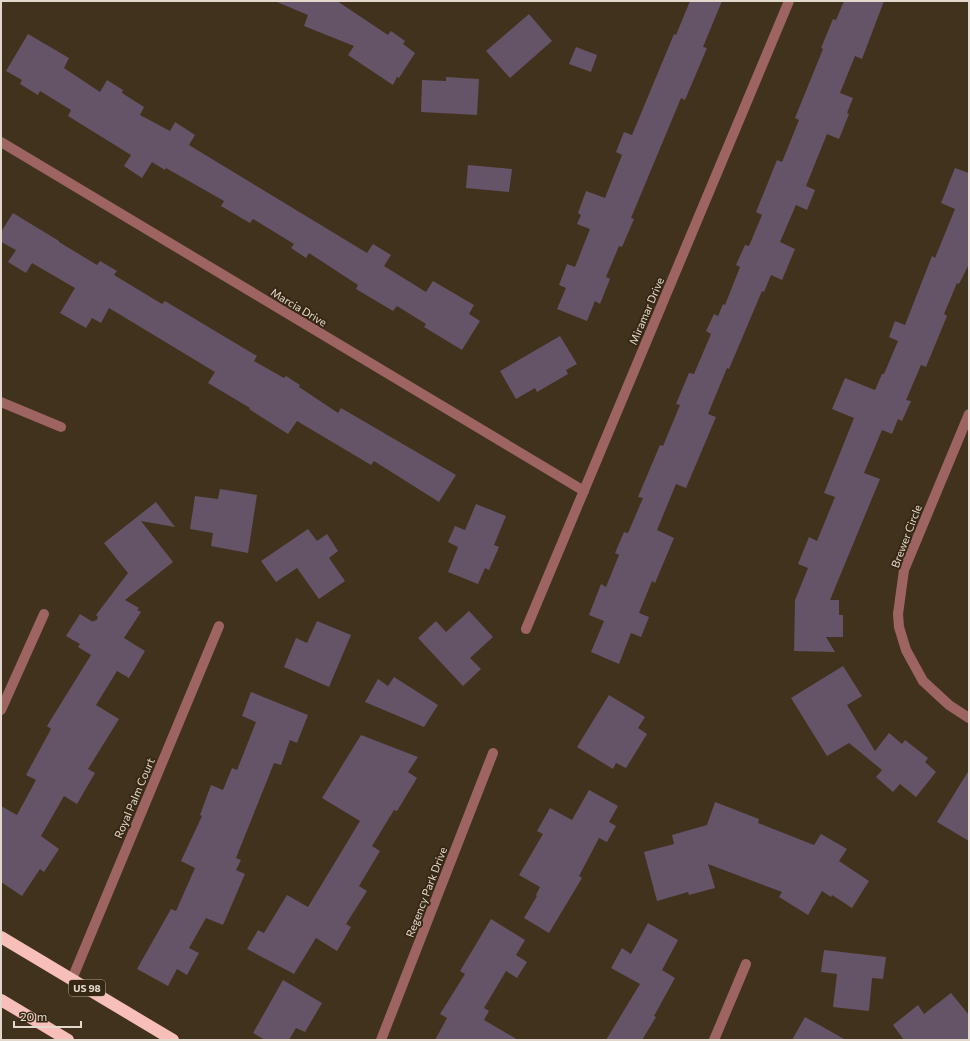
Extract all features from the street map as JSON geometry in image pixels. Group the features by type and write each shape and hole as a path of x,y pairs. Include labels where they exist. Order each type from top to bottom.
{"highway":[{"name":"US 98","path":"1,937 173,1040"},
{"path":"1,1000 68,1040"}],"street":[{"name":"Miramar Drive","path":"526,629 789,1"},
{"name":"Marcia Drive","path":"1,142 584,491"},
{"path":"1,402 61,427"},
{"name":"Brewer Circle","path":"969,414 904,570 898,614 899,628 906,650 923,681 949,705 969,718"},
{"path":"1,710 44,614"},
{"name":"Royal Palm Court","path":"72,979 219,626"},
{"name":"Regency Park Drive","path":"381,1040 493,753"},
{"path":"714,1040 746,964"}],"building":[{"path":"277,1 337,1 388,35 391,31 405,41 403,44 415,53 399,78 397,77 393,85 348,55 354,46 304,26 308,15"},
{"path":"690,1 722,1 703,47 707,48 685,100 681,98 631,218 634,219 622,247 619,246 606,277 610,279 600,304 595,301 587,321 557,309 566,288 559,285 567,264 575,267 590,229 577,224 581,215 578,213 586,191 605,198 622,155 616,152 624,132 632,135 674,34 676,35"},
{"path":"844,1 884,1 862,59 855,56 840,93 853,98 847,113 849,114 839,139 827,134 806,186 815,190 807,210 796,205 780,242 795,249 782,280 771,275 764,292 762,291 708,414 716,417 686,488 676,484 657,530 674,538 655,583 652,581 639,613 649,617 641,637 631,633 619,664 591,652 604,621 589,615 601,584 606,587 619,555 615,553 624,532 628,533 643,498 638,497 660,445 663,446 680,405 676,404 689,373 694,374 711,334 706,331 714,314 718,316 723,304 725,305 740,267 736,265 745,245 749,246 762,215 756,212 777,160 782,162 799,120 795,118 823,49 821,48 833,19 836,20"},
{"path":"529,14 552,41 510,78 486,51"},
{"path":"28,34 69,58 64,68 100,92 107,80 123,90 122,93 144,107 140,115 170,131 175,122 195,135 189,145 367,253 373,244 391,255 384,266 426,292 433,281 474,305 469,314 480,321 462,350 424,327 426,324 397,306 393,311 356,289 358,285 309,253 306,258 291,248 294,244 253,219 250,223 221,206 224,201 166,168 165,170 152,162 142,178 124,166 131,155 68,116 71,110 40,91 38,95 20,84 22,80 6,71"},
{"path":"576,47 597,55 591,72 569,64"},
{"path":"446,77 479,79 477,115 421,112 422,80 446,81"},
{"path":"468,165 512,169 509,192 466,188"},
{"path":"955,168 969,173 969,264 959,284 957,283 944,314 947,316 926,367 921,365 906,400 911,401 902,421 898,419 892,434 882,430 864,473 880,479 830,600 839,600 839,615 843,615 843,637 826,637 835,652 794,651 795,600 808,568 798,564 809,537 817,541 835,497 824,493 854,418 832,409 845,378 875,390 882,374 884,374 898,341 889,337 895,321 905,325 932,256 935,258 955,209 941,203"},
{"path":"13,213 97,265 100,261 117,271 114,275 162,304 165,301 257,356 254,361 284,378 286,376 300,385 299,387 338,413 341,408 456,475 439,502 374,461 371,465 297,421 288,434 249,409 250,408 208,383 215,372 109,308 101,323 92,318 86,328 60,313 75,288 32,263 26,273 8,262 16,250 1,242 1,232"},
{"path":"560,336 577,364 566,370 568,374 537,392 535,388 516,399 500,371"},
{"path":"220,489 257,495 248,553 211,546 213,533 190,529 195,496 218,499"},
{"path":"156,502 175,527 141,521 173,562 125,600 139,608 137,610 141,612 124,638 145,651 129,678 117,671 96,705 119,719 88,769 95,773 77,804 64,796 41,836 59,849 44,872 40,869 22,896 1,882 1,806 17,815 36,780 26,775 51,729 47,726 91,655 78,647 80,644 66,636 80,614 93,622 94,620 96,621 98,617 96,615 128,573 104,543"},
{"path":"476,504 506,516 494,545 499,547 489,570 485,568 478,584 448,572 458,547 448,542 455,526 465,530"},
{"path":"308,529 317,541 327,534 338,551 329,558 345,581 319,599 297,568 276,582 261,561"},
{"path":"469,611 493,637 470,658 481,669 463,686 418,638 436,621 446,632"},
{"path":"317,621 351,635 329,687 284,667 296,638 307,643"},
{"path":"843,666 862,696 847,705 875,751 889,733 902,744 905,740 928,758 925,762 936,772 916,797 900,784 893,792 876,777 882,770 849,743 827,756 791,698"},
{"path":"394,677 438,705 424,727 365,702 378,679 388,686"},
{"path":"251,692 308,715 297,743 290,740 281,765 274,763 236,858 241,860 236,870 245,874 223,925 206,918 189,948 199,953 187,975 177,969 168,986 137,969 171,909 176,911 195,868 181,861 202,816 200,815 211,785 223,790 232,768 237,770 256,722 242,716"},
{"path":"609,695 645,717 638,728 647,734 626,768 616,763 613,769 577,747"},
{"path":"361,735 418,757 408,772 417,778 397,811 394,810 372,846 380,851 359,886 367,891 346,924 351,927 337,951 316,938 294,974 247,949 258,930 264,933 287,895 308,907 360,821 322,798"},
{"path":"969,770 969,841 937,822"},
{"path":"589,790 618,806 609,822 616,826 607,842 599,838 579,876 582,878 549,933 524,918 537,896 536,895 540,887 519,875 543,834 537,831 550,808 572,820"},
{"path":"715,802 759,819 758,823 814,845 821,834 847,849 839,861 869,881 852,908 832,895 831,897 822,891 808,915 779,897 782,892 708,864 715,888 689,895 688,892 657,901 644,852 674,844 672,835 707,825"},
{"path":"491,919 525,940 516,955 527,962 517,978 506,971 484,1008 489,1011 484,1020 518,1040 435,1040 447,1018 440,1014 465,974 460,971"},
{"path":"648,923 678,940 662,970 675,978 654,1016 656,1017 642,1040 606,1040 640,984 611,968 622,948 631,954"},
{"path":"824,950 886,957 883,979 872,978 869,1011 833,1007 837,974 821,972"},
{"path":"283,980 322,1003 305,1032 296,1028 289,1040 265,1040 253,1033"},
{"path":"951,993 969,1015 969,1040 904,1040 893,1025 918,1005 924,1014"},
{"path":"805,1017 846,1040 792,1040"}]}
